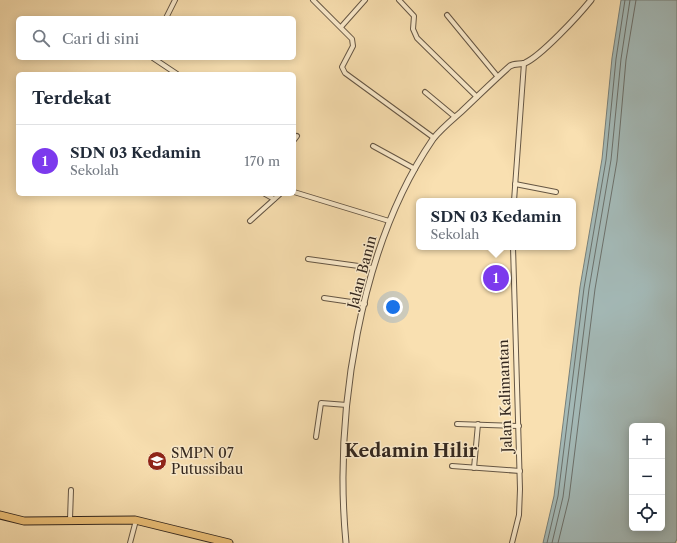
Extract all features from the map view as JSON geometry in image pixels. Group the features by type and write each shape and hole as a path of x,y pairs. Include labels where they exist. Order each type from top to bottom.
{"highway":[{"path":"0,515 24,520 70,519 135,524 216,542 229,543"},
{"path":"0,520 14,524 96,521 143,522 216,542"}],"street":[{"path":"167,16 175,0"},
{"path":"313,0 342,27 353,42 352,49 342,67 343,71 434,138"},
{"path":"342,27 365,0"},
{"path":"399,0 414,16 414,29 417,38 477,97"},
{"path":"514,198 524,63 562,30 591,0"},
{"path":"447,15 498,77"},
{"path":"156,60 174,72"},
{"name":"Jalan Banin","path":"346,543 344,484 347,405 373,268 389,221 415,169 434,138 498,77 514,64 524,63"},
{"path":"425,92 455,117"},
{"path":"373,146 415,169"},
{"path":"515,184 556,192"},
{"path":"296,193 389,221"},
{"path":"269,196 274,199"},
{"path":"250,221 278,196"},
{"name":"Jalan Kalimantan","path":"512,543 519,515 520,471 513,250"},
{"path":"308,259 373,268"},
{"path":"324,298 365,304"},
{"path":"316,437 321,403 347,405"},
{"path":"457,424 519,426"},
{"path":"474,468 478,424"},
{"path":"452,466 520,471"},
{"path":"70,519 71,490"},
{"path":"130,543 135,524"}],"water":[{"path":"621,0 677,0 677,539 675,543 543,543 554,496 580,287 602,159 612,58"}],"place":[{"name":"SDN 03 Kedamin","path":"496,278"},
{"name":"SMPN 07 Putussibau","path":"157,461"}],"district":[{"name":"Kedamin Hilir","path":"411,451"}]}
